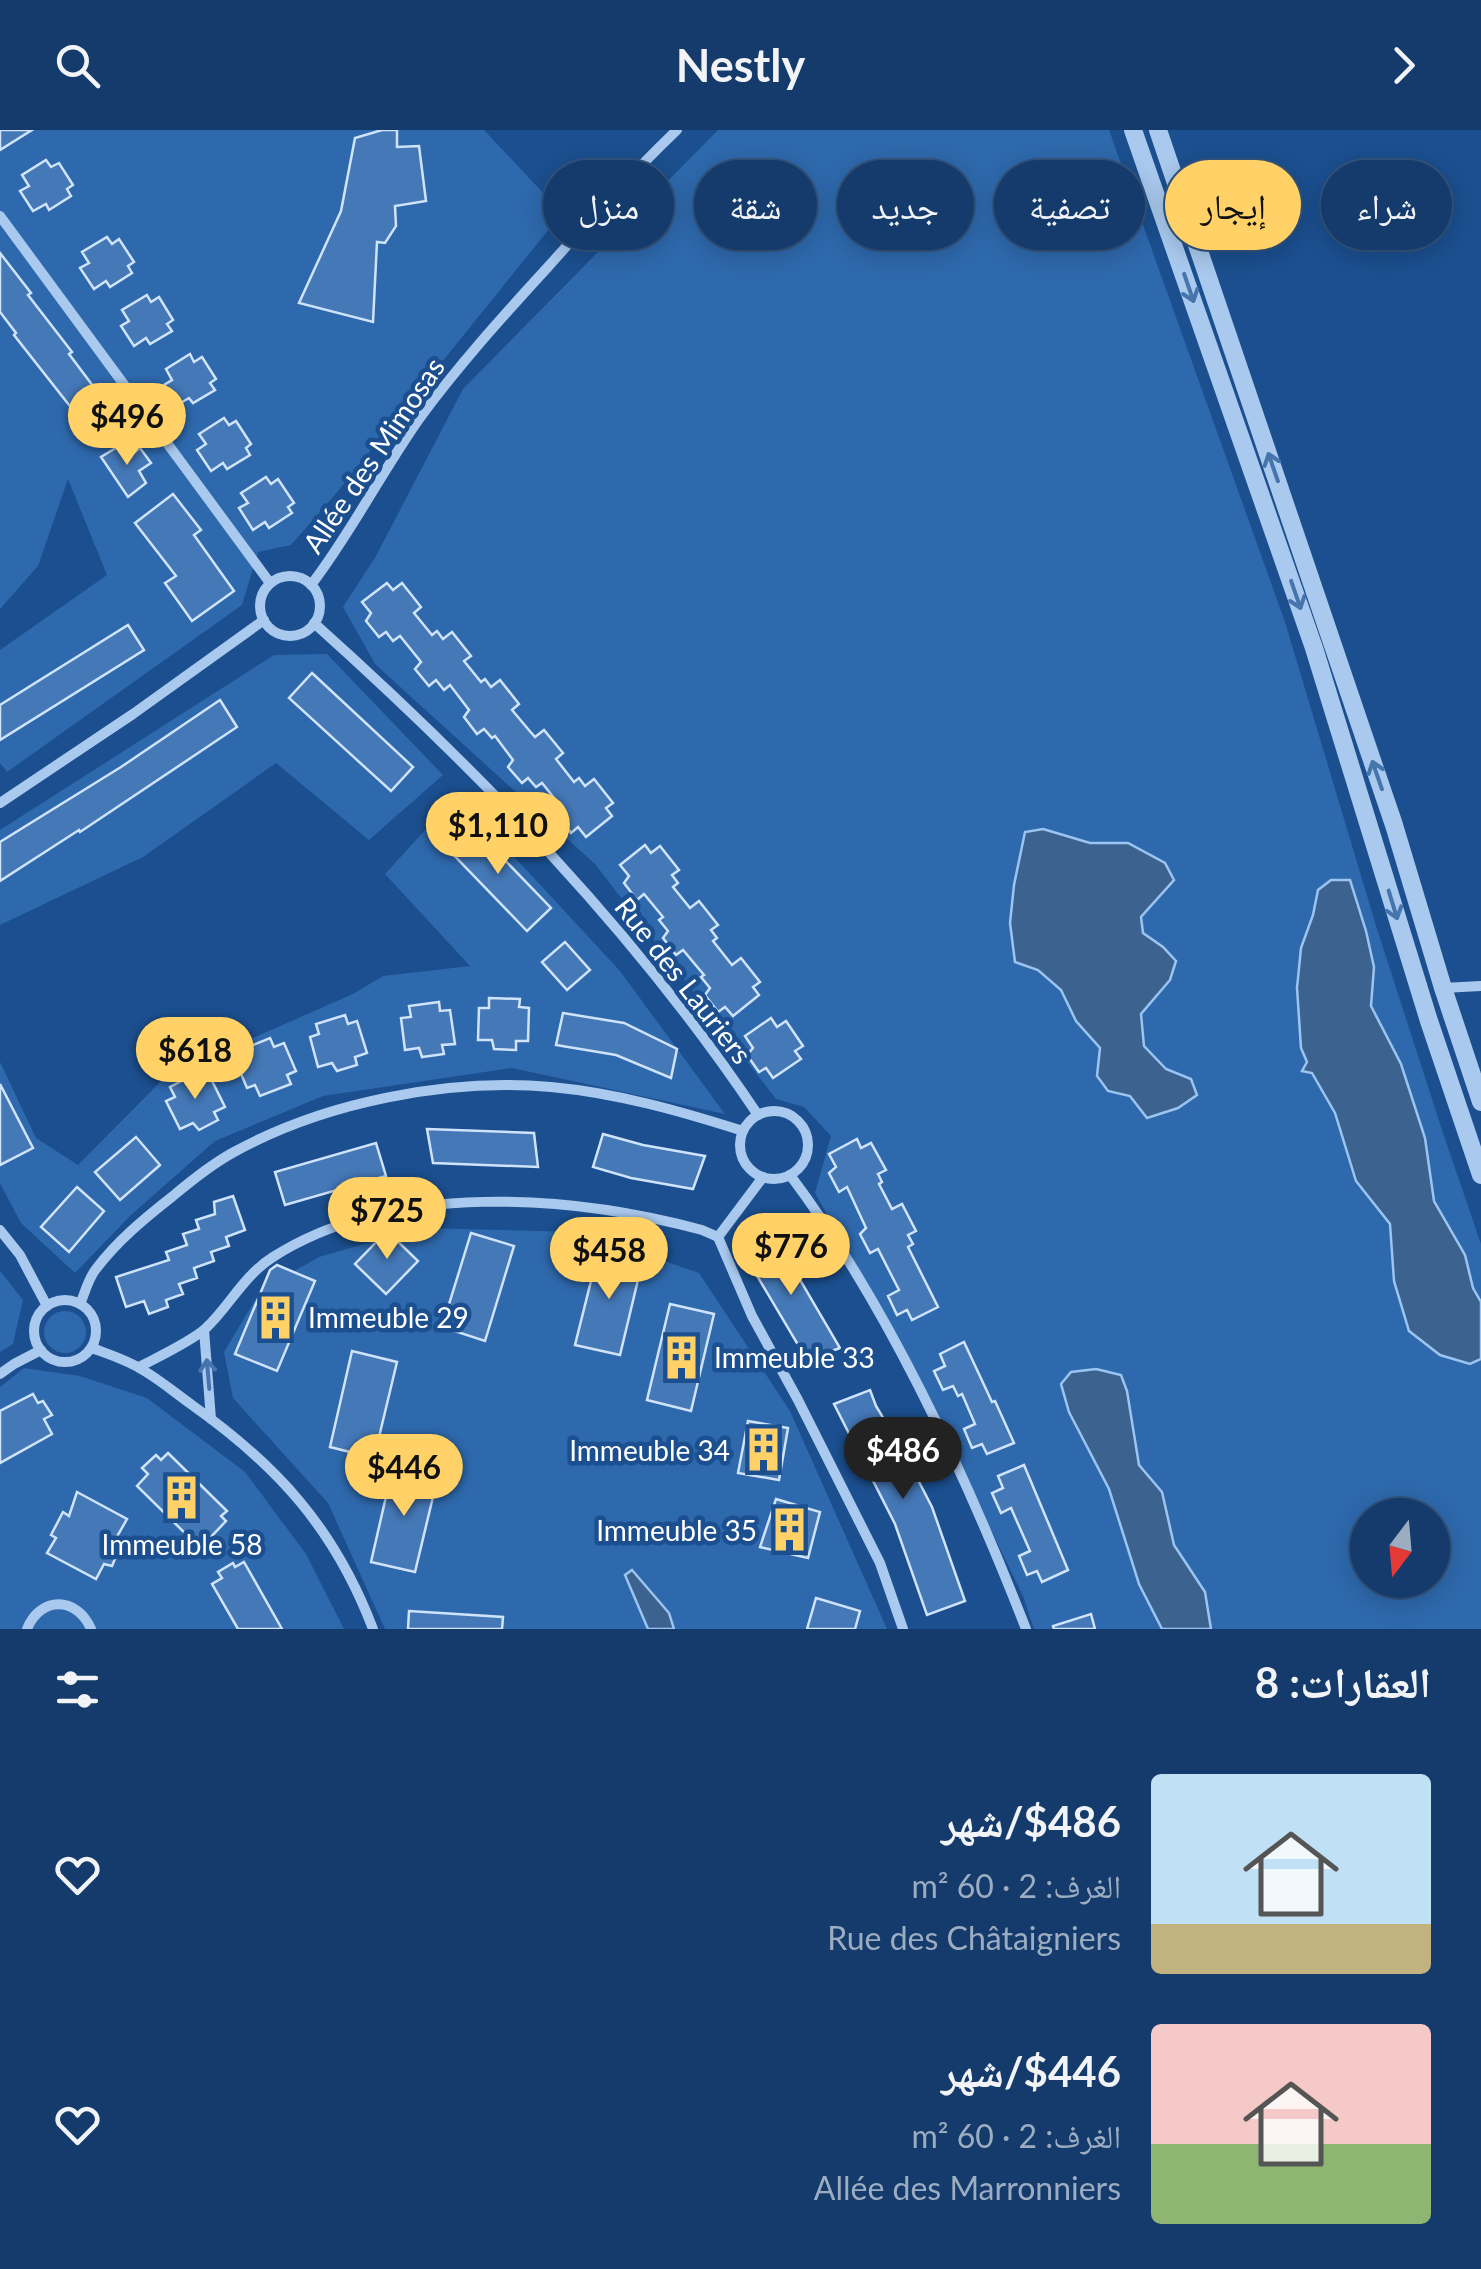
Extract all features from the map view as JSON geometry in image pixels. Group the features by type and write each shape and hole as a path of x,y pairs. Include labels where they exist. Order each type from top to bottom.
{"street":[{"name":"Allée des Mimosas","path":"311,585 419,419 466,358 606,202 677,130"},
{"path":"1133,130 1314,648 1434,1037 1481,1175"},
{"path":"1158,130 1394,825 1481,1102"},
{"path":"0,216 270,583"},
{"path":"293,576 311,585 319,602 319,613 306,630 290,636 276,632 264,620 260,604 270,583 293,576"},
{"path":"0,803 134,714 264,620"},
{"name":"Rue des Lauriers","path":"314,623 456,756 611,920 758,1115"},
{"path":"1443,988 1481,986"},
{"path":"80,1304 94,1271 138,1225 183,1188 264,1136 331,1112 462,1088 551,1087 674,1109 743,1132"},
{"path":"785,1114 805,1132 805,1159 790,1175 763,1177 744,1161 740,1146 743,1132 758,1115 785,1114"},
{"path":"790,1175 836,1242 910,1372 972,1497 1026,1629"},
{"path":"718,1236 763,1177"},
{"path":"139,1367 204,1330 270,1258 365,1217 408,1207 510,1203 579,1206 690,1226 718,1236 752,1316 880,1563 903,1629"},
{"path":"2,1234 20,1255 48,1306"},
{"path":"67,1300 80,1304 96,1323 92,1348 70,1362 54,1360 36,1340 37,1318 48,1306 67,1300"},
{"path":"204,1330 211,1419"},
{"path":"92,1348 139,1367 266,1464 330,1540 348,1570 373,1629"},
{"path":"0,1374 41,1350"},
{"path":"26,1629 40,1610 61,1604 81,1613 91,1629"}],"shaded area":[{"path":"0,130 484,130 543,193 543,237 291,545 258,552 242,605 7,772 0,763 0,650 107,575 68,479 38,566 0,609"},
{"path":"718,130 1109,130 1120,160 994,160 994,250 1145,250 1145,231 1285,622 1377,929 1481,1244 1481,1629 1034,1629 1023,1596 898,1338 815,1193 831,1136 804,1107 776,1099 595,864 375,664 343,607 376,556 463,389 600,250 674,250 674,175"},
{"path":"327,654 443,775 369,840 276,763 143,857 0,925 0,830 274,655"},
{"path":"457,795 620,971 725,1114 512,1068 323,1096 215,1141 131,1215 75,1273 21,1223 0,1183 0,1062 36,1138 78,1165 166,1076 353,994 383,976 470,966 385,874"},
{"path":"1043,829 1090,843 1128,843 1165,863 1174,880 1141,917 1143,933 1176,961 1170,980 1141,1014 1144,1046 1166,1069 1191,1079 1197,1095 1178,1108 1147,1118 1130,1096 1108,1091 1097,1076 1100,1048 1076,1021 1061,990 1038,970 1015,962 1010,923 1025,832"},
{"path":"1331,880 1350,880 1374,967 1371,1006 1401,1064 1425,1138 1434,1201 1465,1255 1473,1288 1481,1302 1481,1359 1470,1364 1440,1355 1409,1331 1394,1281 1390,1224 1356,1181 1335,1113 1312,1073 1302,1071 1307,1062 1301,1048 1297,988 1301,948 1318,890"},
{"path":"419,1228 580,1232 699,1273 790,1411 887,1629 385,1629 328,1503 233,1398 224,1352 261,1290 319,1257"},
{"path":"0,1271 23,1300 13,1344 0,1352"},
{"path":"65,1311 80,1317 86,1332 80,1347 65,1353 50,1347 44,1332 50,1317"},
{"path":"24,1368 80,1376 147,1398 245,1472 306,1554 344,1629 0,1629 0,1387"},
{"path":"1096,1369 1121,1375 1139,1465 1162,1492 1174,1545 1205,1592 1211,1629 1162,1629 1139,1584 1109,1489 1069,1412 1061,1384 1071,1372"},
{"path":"632,1570 669,1613 674,1629 648,1629 625,1575"}],"building":[{"path":"0,130 32,130 0,150"},
{"path":"397,130 397,147 419,146 426,201 395,206 396,226 385,243 377,242 373,322 299,303 341,211 355,138"},
{"path":"46,160 51,167 59,163 73,185 67,189 71,196 49,210 46,204 33,211 20,191 29,186 22,175"},
{"path":"107,237 112,244 119,239 134,262 128,266 132,273 110,287 106,281 94,289 80,268 89,263 82,252"},
{"path":"0,253 108,406 84,424 0,312"},
{"path":"147,295 151,302 159,297 173,320 167,324 172,331 150,344 146,338 134,346 121,326 129,321 122,310"},
{"path":"190,354 194,362 202,357 216,379 210,383 215,390 193,403 189,398 177,405 164,385 172,380 166,369"},
{"path":"224,418 229,425 236,421 251,444 246,448 250,455 227,469 223,463 211,471 197,450 206,444 199,434"},
{"path":"121,445 130,456 140,448 151,463 139,471 146,483 128,497 101,457"},
{"path":"266,477 271,484 278,479 294,503 288,507 292,513 269,528 265,522 253,530 239,508 248,503 241,493"},
{"path":"173,494 201,530 194,535 234,591 192,621 165,583 176,576 135,523"},
{"path":"387,583 393,590 402,583 421,607 414,613 432,635 437,631 443,639 452,632 471,656 464,661 481,682 485,679 491,687 500,680 519,704 512,710 535,737 544,730 563,753 556,759 574,782 579,778 585,786 594,779 613,803 606,808 612,816 586,837 578,827 571,833 558,816 563,809 542,783 536,787 528,778 522,783 508,767 513,760 495,736 492,738 484,729 477,734 464,717 469,710 450,685 444,690 436,680 429,686 415,669 421,662 400,636 393,641 386,632 379,637 366,621 371,613 362,602"},
{"path":"128,625 144,650 0,740 0,705"},
{"path":"312,673 413,767 391,791 289,698"},
{"path":"220,700 237,727 0,881 0,842"},
{"path":"470,824 551,908 527,931 446,847"},
{"path":"645,845 651,853 660,846 679,870 672,875 678,883 673,887 690,908 699,901 718,925 711,930 717,938 713,941 732,965 741,958 760,982 753,987 759,995 733,1016 725,1007 718,1012 705,995 710,988 701,977 704,975 683,950 676,955 663,938 668,931 659,920 663,917 644,894 637,900 624,883 629,876 620,865"},
{"path":"565,942 590,970 567,990 542,962"},
{"path":"489,998 520,999 519,1007 529,1008 528,1041 516,1041 516,1050 494,1049 492,1040 478,1040 479,1008 489,1008"},
{"path":"439,1002 440,1011 450,1010 455,1044 442,1045 444,1054 422,1057 419,1048 405,1050 401,1018 411,1017 409,1006"},
{"path":"563,1013 624,1023 677,1049 671,1078 616,1055 556,1045"},
{"path":"345,1015 348,1024 357,1021 367,1053 355,1057 357,1065 337,1071 332,1063 318,1067 310,1037 319,1034 316,1024"},
{"path":"771,1018 777,1027 786,1021 803,1046 795,1051 801,1059 773,1078 766,1068 759,1072 747,1055 753,1048 745,1036"},
{"path":"270,1038 274,1047 284,1043 296,1071 287,1075 291,1084 260,1096 255,1085 247,1088 239,1069 246,1063 241,1050"},
{"path":"197,1073 201,1081 210,1077 225,1107 214,1112 218,1120 199,1130 193,1123 180,1129 166,1101 175,1097 170,1087"},
{"path":"0,1084 33,1148 0,1165"},
{"path":"427,1129 534,1133 538,1167 433,1163"},
{"path":"603,1134 705,1156 693,1189 593,1167"},
{"path":"136,1137 160,1165 120,1200 95,1172"},
{"path":"857,1139 861,1148 871,1143 886,1170 878,1174 882,1182 879,1184 892,1209 902,1204 916,1231 908,1235 913,1244 908,1247 938,1307 912,1320 907,1310 897,1315 888,1296 899,1290 878,1249 870,1253 860,1234 866,1228 847,1187 839,1192 829,1173 836,1167 829,1154"},
{"path":"376,1143 386,1176 285,1205 275,1172"},
{"path":"77,1187 104,1211 69,1252 41,1227"},
{"path":"233,1196 245,1230 226,1237 229,1246 211,1252 214,1261 194,1268 197,1278 179,1284 183,1294 166,1300 168,1307 149,1314 144,1301 126,1307 116,1277 169,1260 166,1252 187,1245 183,1234 199,1229 196,1220 215,1214 214,1202"},
{"path":"387,1231 418,1261 386,1294 355,1264"},
{"path":"471,1233 514,1246 485,1341 442,1327"},
{"path":"780,1233 789,1261 840,1348 807,1360 756,1274 748,1249"},
{"path":"599,1249 643,1259 620,1355 575,1345"},
{"name":"Immeuble 29","path":"277,1265 315,1281 277,1371 235,1354 270,1270"},
{"name":"Immeuble 33","path":"670,1304 714,1314 691,1411 647,1400"},
{"path":"964,1342 1014,1443 987,1454 982,1444 972,1448 964,1429 975,1424 962,1394 958,1396 953,1386 943,1390 934,1371 945,1366 940,1354"},
{"path":"352,1351 397,1362 374,1458 330,1447"},
{"path":"870,1390 932,1507 965,1601 927,1615 895,1524 834,1404"},
{"path":"33,1394 52,1415 44,1419 52,1434 0,1463 0,1411"},
{"name":"Immeuble 34","path":"748,1421 788,1428 779,1480 738,1473"},
{"name":"Immeuble 58","path":"168,1453 227,1511 221,1516 226,1521 209,1539 204,1533 194,1542 137,1486 148,1474 142,1468 156,1455 161,1460"},
{"path":"1024,1465 1068,1570 1042,1582 1037,1571 1027,1575 1019,1556 1030,1551 1011,1508 1001,1513 992,1493 1003,1488 998,1476"},
{"path":"393,1466 438,1476 415,1572 371,1562"},
{"path":"77,1492 127,1519 110,1549 117,1554 112,1566 104,1564 96,1579 47,1553 56,1538 51,1535 63,1512 69,1516"},
{"name":"Immeuble 35","path":"776,1499 820,1512 808,1558 760,1547"},
{"path":"244,1562 282,1629 238,1629 212,1584 222,1578 218,1572 233,1563 235,1567"},
{"path":"816,1598 860,1611 855,1629 807,1629"},
{"path":"409,1611 503,1617 502,1629 408,1629"},
{"path":"1091,1614 1095,1629 1054,1629 1053,1626"}],"place":[{"name":"Immeuble 29","path":"275,1317"},
{"name":"Immeuble 33","path":"681,1357"},
{"name":"Immeuble 34","path":"763,1450"},
{"name":"Immeuble 58","path":"182,1498"},
{"name":"Immeuble 35","path":"790,1530"}]}
